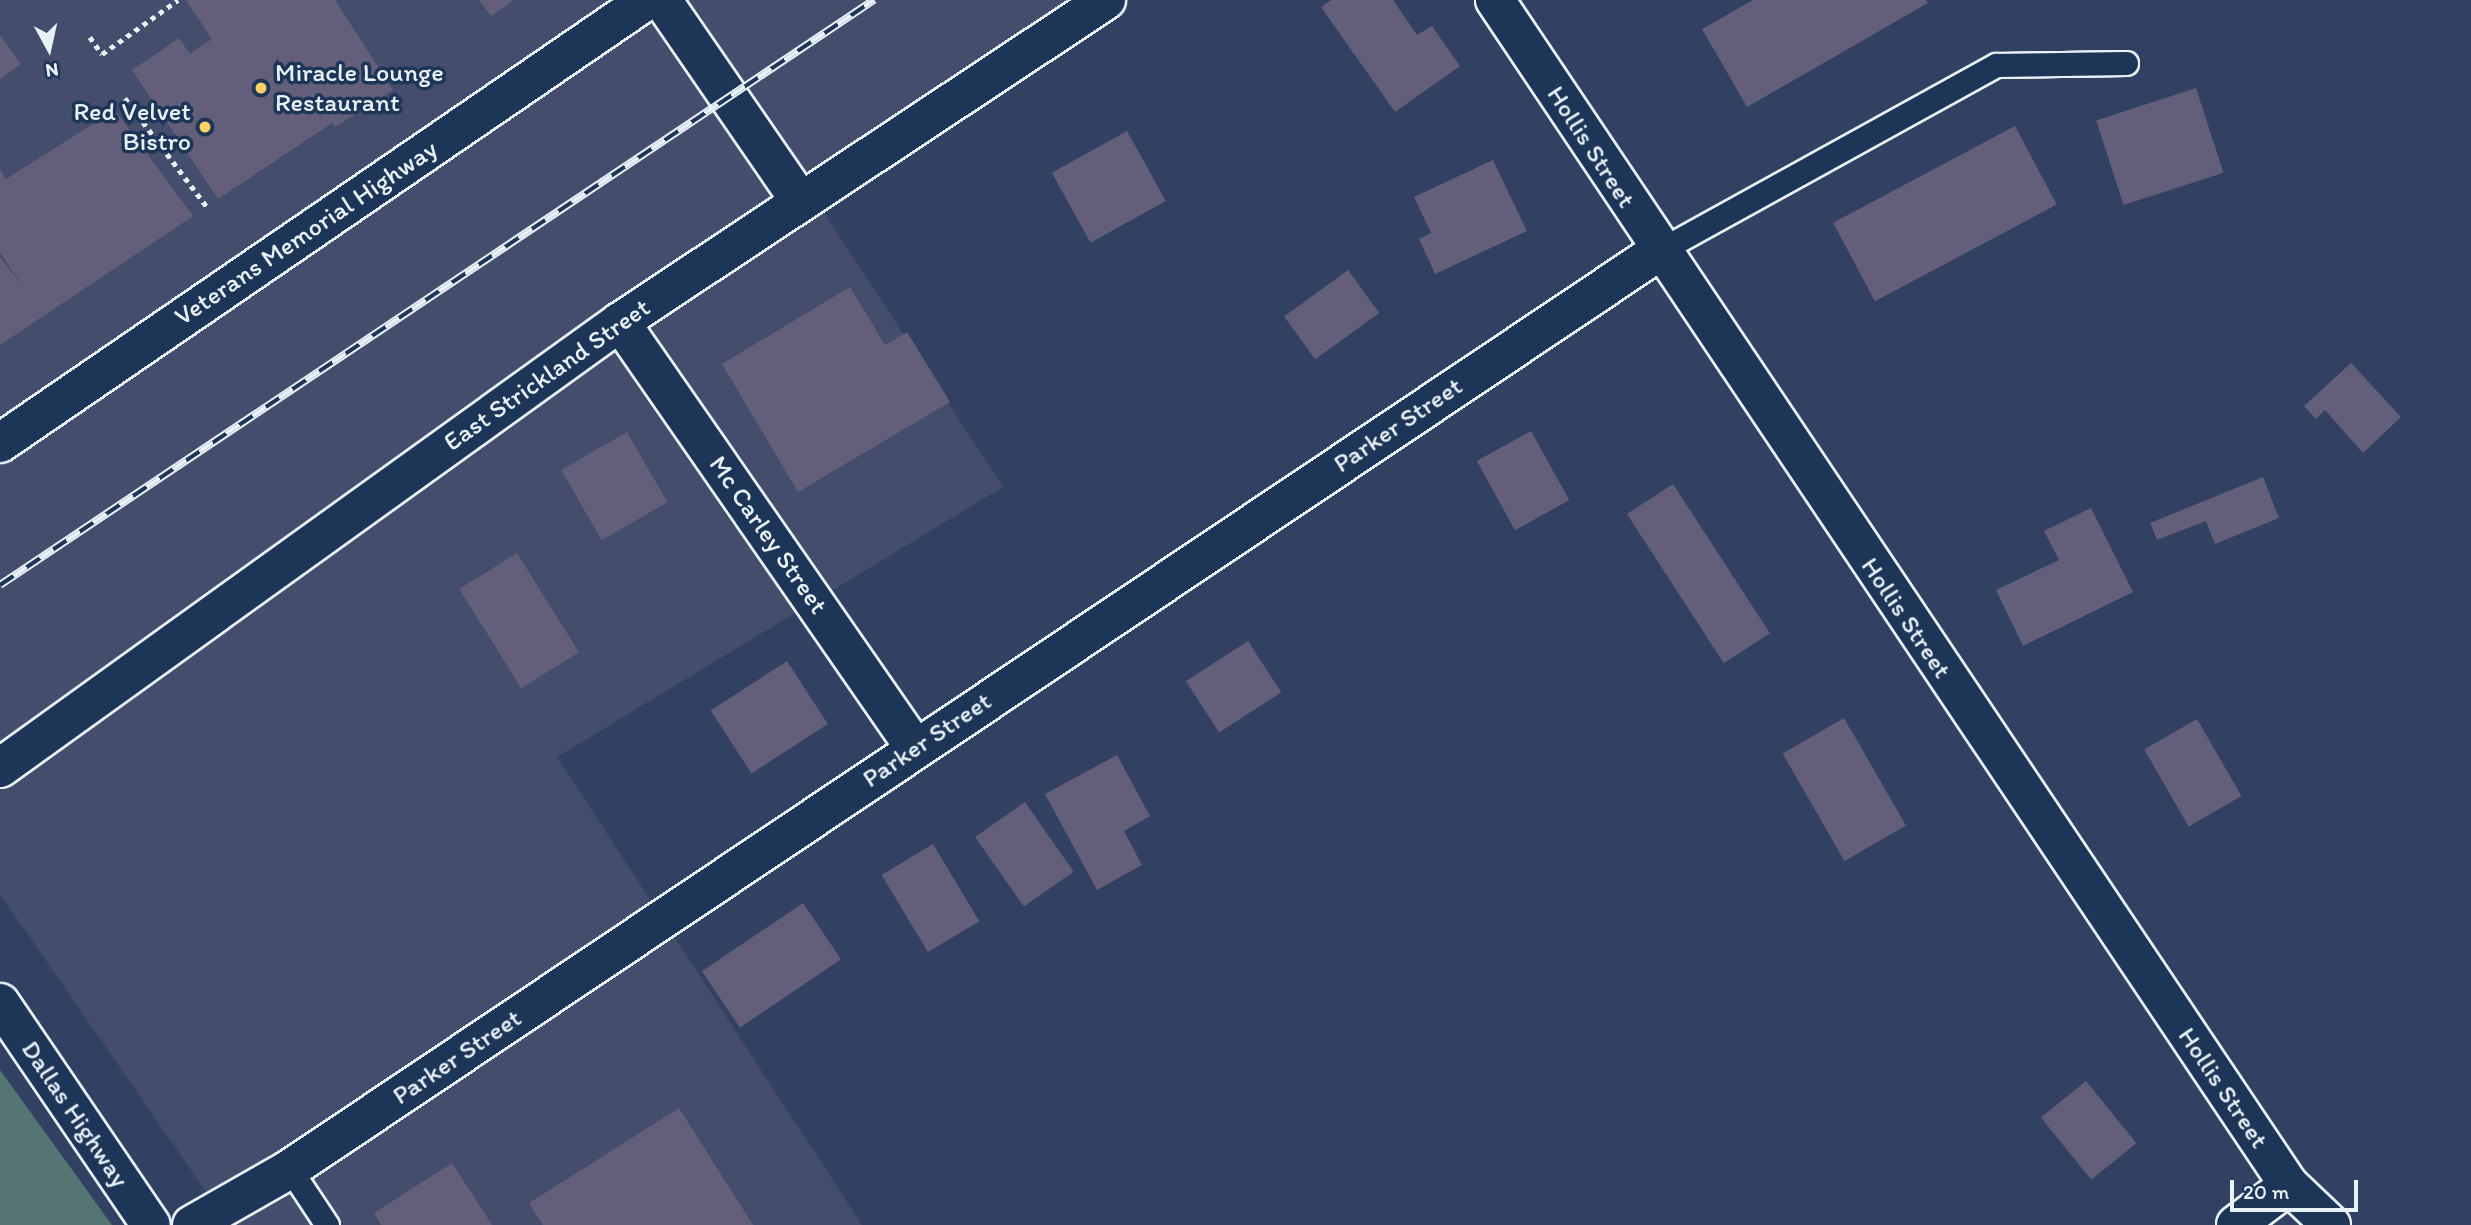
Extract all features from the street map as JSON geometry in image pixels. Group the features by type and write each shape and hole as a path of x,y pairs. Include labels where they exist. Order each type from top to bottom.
{"street":[{"name":"Veterans Memorial Highway","path":"0,443 647,0"},
{"path":"662,0 800,201"},
{"name":"East Strickland Street","path":"0,768 620,322 1106,0"},
{"name":"Hollis Street","path":"1495,0 1659,251 2289,1185 2330,1225"},
{"name":"Parker Street","path":"192,1225 290,1169 1659,251"},
{"name":"Mc Carley Street","path":"620,322 915,748"},
{"name":"Dallas Highway","path":"0,1003 151,1225"},
{"path":"2236,1225 2289,1185"}],"lane":[{"path":"1659,251 1996,65 2126,63"},
{"path":"290,1169 327,1225"}],"path":[{"path":"90,37 102,54 178,0"},
{"path":"125,98 207,207"}],"shaded area":[{"path":"0,0 1106,0 812,194 1003,487 557,757 862,1225 229,1225 0,894"}],"green space":[{"path":"0,1070 112,1225 0,1225"}],"building":[{"path":"186,0 335,0 393,90 335,127 332,123 218,199 132,70 179,38 190,54 212,39"},
{"path":"479,0 514,0 491,16"},
{"path":"1331,0 1393,0 1417,35 1432,26 1460,66 1395,112 1321,7"},
{"path":"1753,0 1926,0 1928,3 1747,107 1702,29"},
{"path":"0,35 21,64 0,79"},
{"path":"2196,88 2224,173 2124,205 2096,120"},
{"path":"115,110 193,216 0,345 0,257 25,289 0,253 0,170 6,179"},
{"path":"2015,126 2057,205 1875,301 1833,223"},
{"path":"1127,131 1166,201 1091,243 1052,173"},
{"path":"1493,160 1527,231 1435,274 1419,239 1431,233 1414,197"},
{"path":"1348,270 1379,313 1315,359 1284,316"},
{"path":"850,287 885,345 907,332 950,402 798,492 722,364"},
{"path":"2351,363 2401,417 2363,453 2325,410 2316,419 2304,406"},
{"path":"1531,431 1569,500 1515,530 1477,461"},
{"path":"627,432 668,502 602,540 561,470"},
{"path":"2263,477 2279,518 2215,544 2206,521 2157,540 2150,523"},
{"path":"1673,484 1770,633 1724,663 1627,514"},
{"path":"2091,508 2133,592 2023,646 1996,590 2059,560 2044,531"},
{"path":"517,553 579,652 521,688 459,589"},
{"path":"1248,641 1281,692 1219,732 1186,681"},
{"path":"787,661 828,724 752,773 711,711"},
{"path":"1844,718 1906,825 1845,861 1783,754"},
{"path":"2197,719 2242,796 2189,827 2144,750"},
{"path":"1117,755 1150,816 1124,831 1142,865 1097,890 1045,794"},
{"path":"1025,802 1074,872 1024,907 975,837"},
{"path":"933,844 979,921 928,952 882,875"},
{"path":"803,903 841,959 740,1028 702,971"},
{"path":"2086,1081 2136,1143 2091,1180 2041,1118"},
{"path":"679,1108 753,1225 543,1225 529,1203"},
{"path":"452,1163 492,1225 381,1225 374,1213"}],"railway":[{"path":"0,585 874,0"}],"place":[{"name":"Miracle Lounge Restaurant","path":"261,88"},
{"name":"Red Velvet Bistro","path":"205,127"}]}
